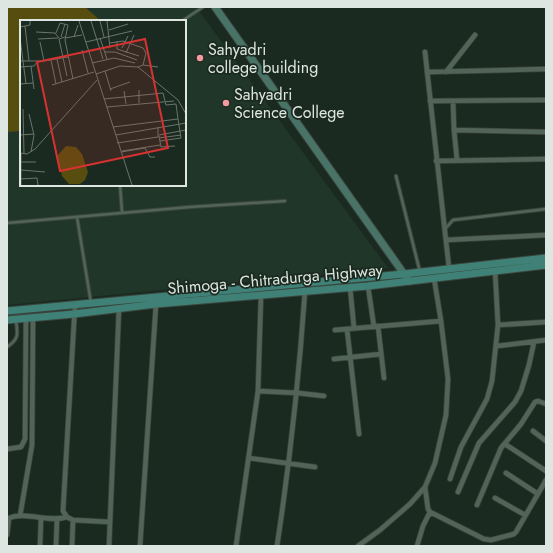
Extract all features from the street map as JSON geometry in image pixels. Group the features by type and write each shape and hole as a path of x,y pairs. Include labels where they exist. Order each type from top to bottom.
{"main road":[{"name":"Shimoga - Chitradurga Highway","path":"7,311 404,274 546,258"},
{"name":"Shimoga - Chitradurga Highway","path":"7,320 156,304 368,286 546,265"}],"street":[{"path":"215,7 409,281"},
{"path":"446,72 475,35"},
{"path":"425,52 449,268"},
{"path":"427,72 546,69"},
{"path":"430,101 546,100"},
{"path":"453,101 457,160"},
{"path":"454,130 546,132"},
{"path":"436,161 546,159"},
{"path":"446,240 546,235"},
{"path":"450,479 461,447 490,393 498,325 495,270"},
{"path":"358,546 380,530 410,504 425,488 435,463 441,441 448,401 448,379 434,278"},
{"path":"368,286 384,378"},
{"path":"350,287 354,328"},
{"path":"277,546 290,463 298,393 305,291"},
{"path":"236,546 258,391 261,295"},
{"path":"140,546 156,304"},
{"path":"75,305 63,511 67,517 73,520 110,522"},
{"path":"109,546 120,308"},
{"path":"7,449 21,447 25,439 30,318"},
{"path":"20,516 32,445 30,318"},
{"path":"336,330 441,320"},
{"path":"498,325 546,322"},
{"path":"347,329 359,434"},
{"path":"496,346 546,340"},
{"path":"458,492 479,443 515,402 521,391 534,342"},
{"path":"334,359 350,356 381,354"},
{"path":"258,391 324,396"},
{"path":"477,505 501,448 521,424 535,402 538,401 546,404"},
{"path":"533,431 546,441"},
{"path":"505,444 546,471"},
{"path":"249,458 315,467"},
{"path":"506,473 538,494"},
{"path":"425,488 428,509 430,512 487,540 514,534 546,480"},
{"path":"495,498 526,515"},
{"path":"417,546 423,526 430,512"},
{"path":"7,535 8,519 20,516 41,519 57,519 67,517"},
{"path":"40,546 41,519"},
{"path":"56,546 57,519"},
{"path":"72,546 73,520"}],"lane":[{"path":"184,20 203,7"},
{"path":"396,176 420,272"},
{"path":"120,186 122,212"},
{"path":"7,223 122,212 285,201"},
{"path":"445,230 453,220 546,209"},
{"path":"77,217 91,303"},
{"path":"7,347 13,343 17,337 16,319"}],"shaded area":[{"name":"Sahyadri Science College","path":"7,7 196,7 388,268 7,305"},
{"path":"7,7 85,7 100,20 20,20 20,131 7,132"}],"place":[{"name":"Sahyadri college building","path":"200,58"},
{"name":"Sahyadri Science College","path":"226,103"}]}
